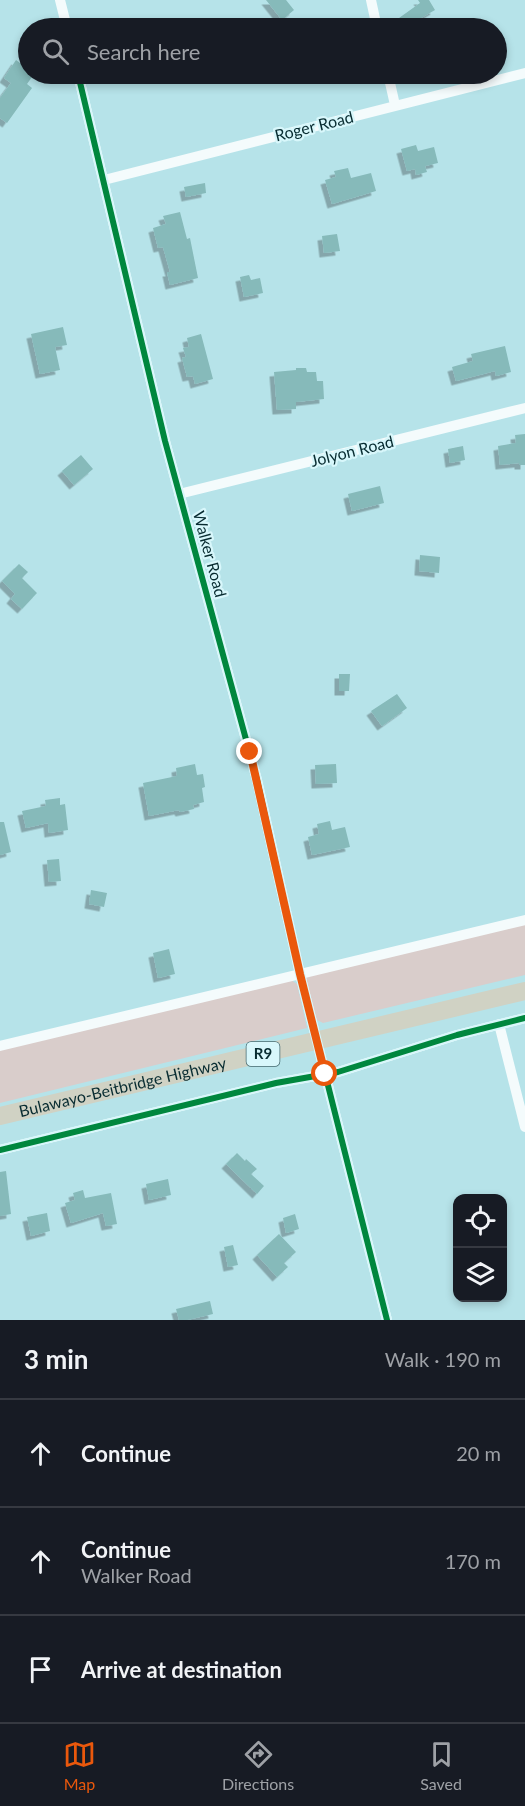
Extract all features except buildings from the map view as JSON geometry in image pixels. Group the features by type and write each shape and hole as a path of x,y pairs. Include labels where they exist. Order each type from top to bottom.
{"highway":[{"name":"Bulawayo-Beitbridge Highway","path":"0,1116 525,991"}],"street":[{"path":"60,0 64,18"},
{"path":"371,0 375,18"},
{"name":"Roger Road","path":"507,78 525,74"},
{"name":"Walker Road","path":"80,84 137,329 179,494 257,780 316,1042 387,1320"},
{"path":"390,84 395,105"},
{"name":"Roger Road","path":"104,180 483,84"},
{"name":"Jolyon Road","path":"179,494 525,408"},
{"path":"0,1046 525,920"},
{"path":"0,1150 276,1083 352,1068 449,1037 525,1018"},
{"path":"500,1024 525,1127"}],"shaded area":[{"path":"525,924 525,975 323,1023 315,1019 304,976"},
{"path":"291,980 297,984 307,1028 0,1103 0,1050"}],"cycle path":[{"path":"80,84 165,441 257,780 300,974 387,1320"},
{"path":"0,1150 276,1083 338,1072 457,1035 525,1018"}],"route":[{"path":"250,752 325,1074"}]}
